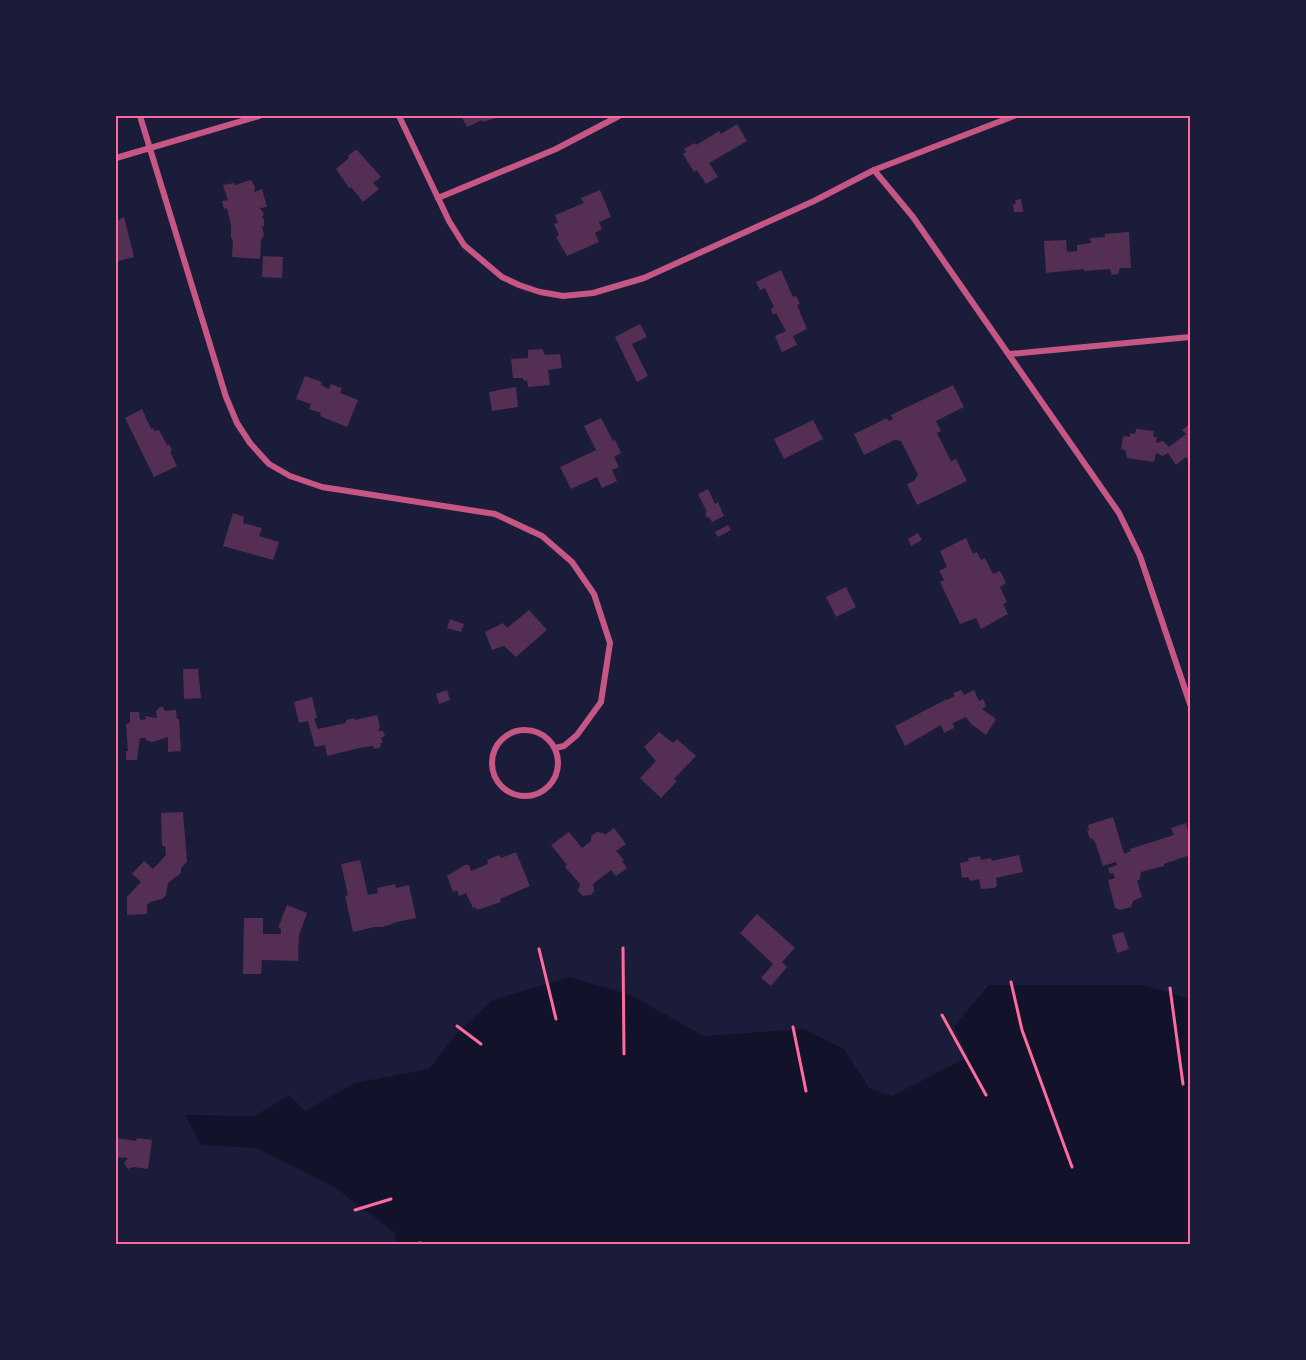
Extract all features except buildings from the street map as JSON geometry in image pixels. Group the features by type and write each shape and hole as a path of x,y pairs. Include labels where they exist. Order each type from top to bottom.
{"street":[{"path":"140,116 226,397 237,423 250,443 269,464 290,476 322,487 495,514 535,532 558,548 572,562 594,594 610,642 601,702 577,735 564,746 555,748"},
{"path":"116,158 259,116"},
{"path":"399,116 449,221 464,244 502,277 540,292 563,296 593,293 644,278 814,201 874,171 1014,116"},
{"path":"438,198 556,149 619,116"},
{"path":"874,171 914,217 1119,513 1140,556 1191,704"},
{"path":"1010,354 1191,337"},
{"path":"517,730 532,730 546,736 555,748 559,762 556,777 546,789 533,796 518,796 504,790 495,778 491,764 494,749 503,737 517,730"}],"path":[{"path":"622,948 624,1054"},
{"path":"539,949 555,1019"},
{"path":"1011,982 1022,1030 1072,1167"},
{"path":"1170,988 1183,1084"},
{"path":"942,1015 986,1095"},
{"path":"457,1026 480,1044"},
{"path":"793,1027 806,1091"},
{"path":"355,1210 392,1199"},
{"path":"413,1245 422,1243"}],"shaded area":[{"path":"570,977 630,995 704,1036 804,1029 844,1049 869,1088 892,1096 968,1057 954,1026 989,985 1143,985 1190,999 1190,1244 397,1244 394,1232 332,1185 256,1148 201,1145 185,1115 255,1116 289,1095 305,1111 355,1083 429,1069 459,1031 493,1000"}]}
